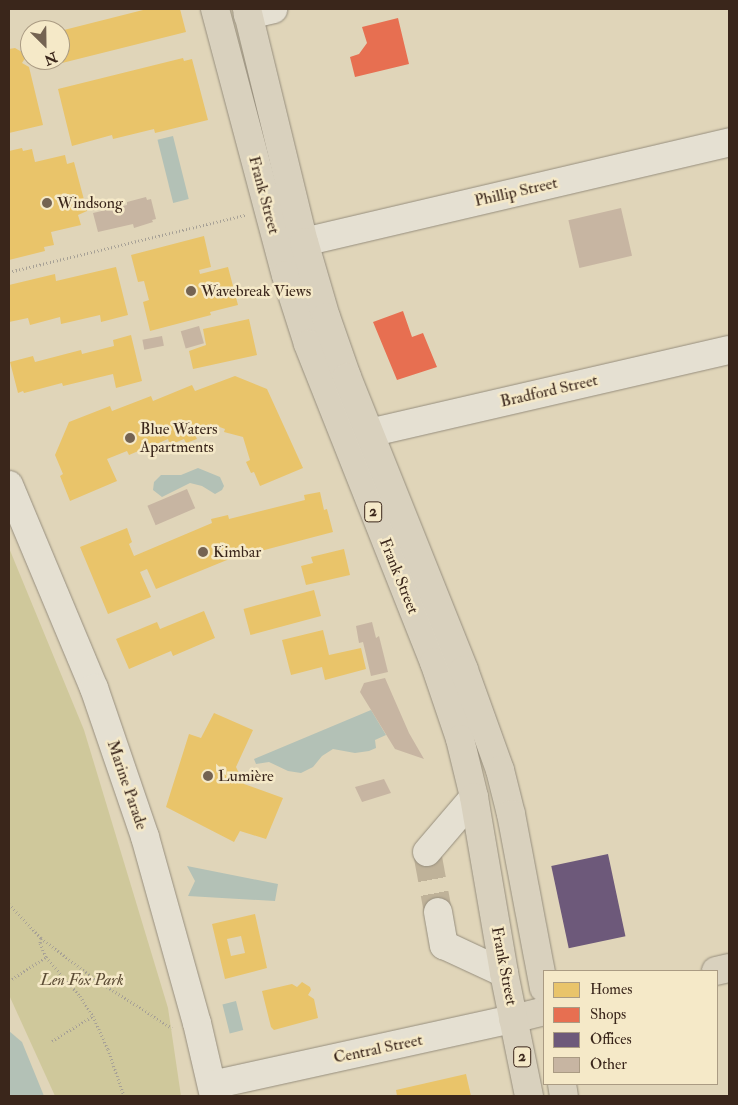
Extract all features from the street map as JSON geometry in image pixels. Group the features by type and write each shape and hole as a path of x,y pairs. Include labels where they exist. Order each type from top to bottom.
{"main road":[{"name":"Frank Street","path":"214,9 268,209 308,344 448,701 460,739 474,797 504,973 529,1096"},
{"name":"Frank Street","path":"256,11 304,242 326,317 369,433 464,670 500,770 511,814 543,983"},
{"name":"Central Street","path":"513,1018 543,1011"}],"street":[{"name":"Phillip Street","path":"304,242 729,142"},
{"name":"Bradford Street","path":"369,433 729,350"},
{"name":"Marine Parade","path":"9,485 94,688 145,837 213,1091"},
{"path":"427,852 474,797"},
{"path":"438,912 444,945 504,973"},
{"name":"Central Street","path":"213,1091 513,1018"}],"path":[{"path":"9,272 268,209"},
{"path":"9,904 41,938 95,979 175,1030"},
{"path":"41,938 40,942 46,957 80,996 93,1016 108,1048 124,1096"},
{"path":"12,979 46,957"},
{"path":"52,1041 93,1016"}],"green space":[{"name":"Len Fox Park","path":"9,548 84,730 168,1008 181,1096 55,1096 9,995"}],"shaded area":[{"path":"173,136 189,199 173,203 157,140"},
{"path":"198,468 220,477 224,486 222,490 215,494 202,486 190,483 162,497 153,490 154,482 161,475 181,475"},
{"path":"371,710 386,735 375,740 376,748 355,753 333,749 322,756 313,767 301,773 288,771 269,762 256,764 254,759"},
{"path":"187,866 278,884 275,901 188,896 195,881"},
{"path":"236,1001 243,1030 230,1033 222,1004"},
{"path":"9,1031 22,1042 44,1096 9,1096"}],"building: Homes":[{"path":"147,9 180,9 186,32 70,61 70,28"},
{"path":"15,48 20,51 20,70 30,70 43,125 9,133 9,49"},
{"path":"183,58 184,61 192,59 208,120 155,133 154,129 113,139 112,135 72,146 58,89"},
{"name":"Windsong","path":"22,148 23,151 32,149 35,162 65,155 67,164 74,162 87,211 78,215 81,225 51,232 54,245 44,247 45,251 9,260 9,151"},
{"name":"Wavebreak Views","path":"204,236 211,267 199,270 200,274 228,267 238,305 210,312 211,315 150,331 143,302 149,300 144,281 138,282 131,255"},
{"path":"116,267 128,315 101,322 100,315 61,324 60,317 30,325 28,318 9,322 9,285 55,274 56,281"},
{"path":"249,319 257,355 193,369 189,351 206,345 203,329"},
{"path":"131,335 142,381 116,388 113,374 63,386 62,383 18,393 10,362 33,356 35,362 81,350 82,354 114,346 113,340"},
{"name":"Blue Waters Apartments","path":"235,376 267,389 303,468 260,486 254,472 251,473 246,462 250,460 243,437 224,432 225,429 217,426 195,435 197,439 186,443 184,439 170,445 168,439 154,445 156,449 144,453 143,449 129,455 127,451 107,459 117,481 70,501 60,476 63,474 55,455 69,422 110,406 112,411 151,396 153,401 192,385 195,391"},
{"name":"Kimbar","path":"320,492 324,510 327,509 333,532 227,560 156,589 147,569 140,572 151,597 108,614 80,547 127,528 132,542 129,544 134,556 212,523 211,519 228,515 229,519 305,500 304,495"},
{"path":"344,549 350,575 306,585 301,566 313,563 311,557"},
{"path":"314,590 321,616 250,635 243,609"},
{"path":"204,611 215,638 173,656 171,651 129,669 116,639 157,622 160,629"},
{"path":"323,630 329,655 361,648 366,669 325,680 322,667 291,675 282,640"},
{"name":"Lumière","path":"214,713 253,730 236,767 244,784 283,798 266,839 240,831 234,842 166,807 189,734 201,738"},
{"path":"255,914 267,968 225,979 212,924","holes":["241,936 245,953 231,956 227,939"]},
{"path":"302,982 310,987 311,990 308,995 314,999 318,1018 274,1030 271,1027 262,991 292,984 297,987"},
{"path":"466,1074 471,1096 397,1096 396,1090"}],"building: Shops":[{"path":"398,18 409,64 355,77 350,57 359,54 367,43 362,27"},
{"path":"403,311 412,337 423,333 437,367 397,380 373,322"}],"building: Offices":[{"path":"608,854 625,936 569,948 551,866"}],"building: Other":[{"path":"146,197 147,200 151,199 156,219 152,220 153,222 134,228 133,224 98,232 93,213 127,205 127,202"},
{"path":"621,208 632,256 579,268 568,220"},
{"path":"199,326 204,343 186,349 181,331"},
{"path":"162,336 164,346 144,350 142,340"},
{"path":"187,489 195,508 156,525 147,506"},
{"path":"372,622 376,638 379,636 388,672 371,676 363,642 359,643 356,626"},
{"path":"385,678 409,733 424,759 395,749 360,692 364,683"},
{"path":"384,779 391,793 362,802 355,787"}],"tunnel":[{"path":"427,852 438,912"}],"place":[{"name":"Windsong","path":"47,203"},
{"name":"Wavebreak Views","path":"191,291"},
{"name":"Blue Waters Apartments","path":"130,438"},
{"name":"Kimbar","path":"203,552"},
{"name":"Lumière","path":"208,776"}]}
